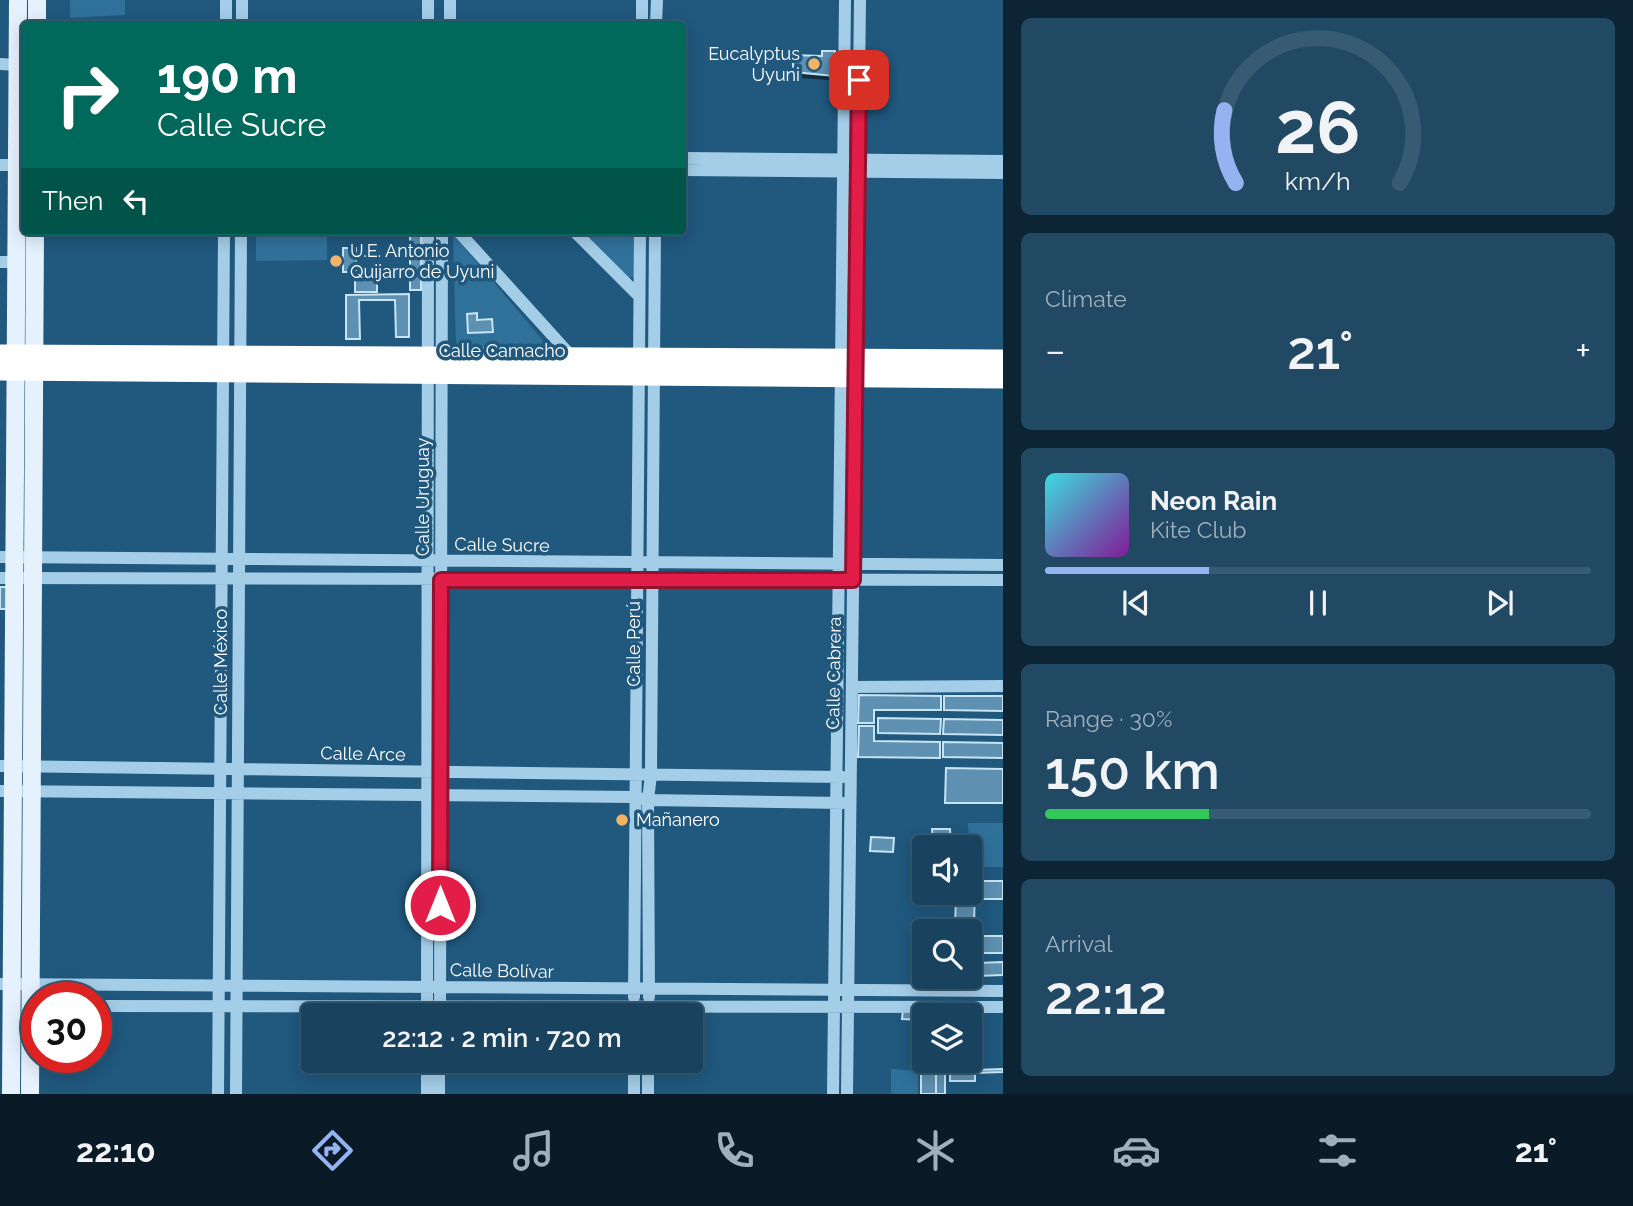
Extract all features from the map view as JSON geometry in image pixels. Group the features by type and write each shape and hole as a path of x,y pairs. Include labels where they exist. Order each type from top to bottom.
{"highway":[{"name":"Calle Camacho","path":"434,365 572,358 647,366"},
{"name":"Calle Camacho","path":"848,368 1003,360"},
{"name":"Calle Camacho","path":"17,362 848,368 1003,378"}],"main road":[{"path":"19,0 9,65 17,160 8,262 33,558 30,982"},
{"path":"37,0 37,21"},
{"path":"11,1094 6,1006 7,558 17,362 35,235"},
{"path":"30,1094 31,1073"}],"street":[{"path":"226,0 226,21"},
{"path":"242,0 242,21"},
{"path":"428,0 428,21"},
{"path":"450,0 450,21"},
{"path":"642,0 642,21"},
{"path":"656,21 657,0"},
{"name":"Calle Cabrera","path":"845,0 843,165 853,564 847,1094"},
{"name":"Calle Cabrera","path":"832,1094 838,580 858,166 860,0"},
{"path":"686,158 1003,173"},
{"path":"858,166 1003,161"},
{"path":"686,170 843,165"},
{"name":"Calle México","path":"224,235 239,560 236,1094"},
{"name":"Calle México","path":"218,1094 222,560 241,235"},
{"name":"Calle Uruguay","path":"428,235 434,365 433,1003"},
{"name":"Calle Uruguay","path":"434,365 442,235"},
{"path":"462,235 572,358"},
{"path":"578,235 639,296"},
{"name":"Calle Perú","path":"634,1003 641,799 650,775 652,581 647,366 639,296 640,235"},
{"name":"Calle Perú","path":"649,1003 641,799 636,775 638,564 655,235"},
{"name":"Calle Sucre","path":"7,558 1003,565"},
{"name":"Calle Sucre","path":"7,578 1003,580"},
{"path":"852,687 1003,686"},
{"name":"Calle Arce","path":"7,766 851,778"},
{"path":"6,791 850,803"},
{"name":"Calle Bolívar","path":"112,985 1003,991"},
{"name":"Calle Bolívar","path":"112,1006 301,1008"},
{"name":"Calle Bolívar","path":"703,1010 834,1006 1003,1007"},
{"path":"427,1073 427,1094"},
{"path":"439,1073 439,1094"},
{"path":"634,1073 634,1094"},
{"path":"648,1073 648,1094"}],"shaded area":[{"path":"70,0 125,0 125,15 70,18"},
{"path":"256,235 327,235 327,260 256,261"},
{"path":"453,235 546,344 456,347"},
{"path":"587,235 637,235 635,277 628,278"},
{"path":"968,823 1003,823 1003,867 982,867 982,835 969,835"},
{"path":"891,1069 918,1073 918,1094 891,1094"}],"building":[{"name":"Eucalyptus Uyuni","path":"822,51 835,51 834,76 793,72 793,55 822,56"},
{"path":"410,235 421,235 421,290 410,290"},
{"path":"343,248 356,248 356,272 343,272"},
{"path":"355,278 377,278 377,292 355,292"},
{"path":"409,294 409,337 396,337 395,300 359,300 360,339 346,339 346,295"},
{"path":"477,313 477,320 492,319 493,332 468,333 467,314"},
{"path":"0,587 8,587 7,609 0,609"},
{"path":"859,695 941,696 941,710 874,710 874,723 858,723"},
{"path":"944,696 1003,696 1003,711 944,710"},
{"path":"878,718 941,719 940,734 878,733"},
{"path":"944,719 1003,720 1003,735 943,734"},
{"path":"859,726 874,726 874,741 940,742 940,758 858,757"},
{"path":"943,742 1003,743 1003,758 943,757"},
{"path":"946,768 1003,769 1003,803 945,803"},
{"path":"932,829 950,829 950,835 932,835"},
{"path":"871,837 894,838 893,852 870,851"},
{"path":"982,881 1003,881 1003,899 982,899"},
{"path":"956,905 975,905 974,919 955,919"},
{"path":"982,936 1003,936 1003,953 982,953"},
{"path":"1003,962 1003,975 982,976 982,963"},
{"path":"903,1009 912,1009 912,1019 902,1019"},
{"path":"1003,1069 1003,1072 982,1073 982,1070"},
{"path":"921,1073 936,1073 936,1094 921,1094"},
{"path":"936,1073 945,1073 945,1094 936,1094"},
{"path":"950,1073 975,1073 975,1081 950,1081"}],"place":[{"name":"Eucalyptus Uyuni","path":"814,64"},
{"name":"U.E. Antonio Quijarro de Uyuni","path":"336,261"},
{"name":"Mañanero","path":"622,820"}],"route":[{"path":"440,905 441,580 853,580 859,80"}]}
